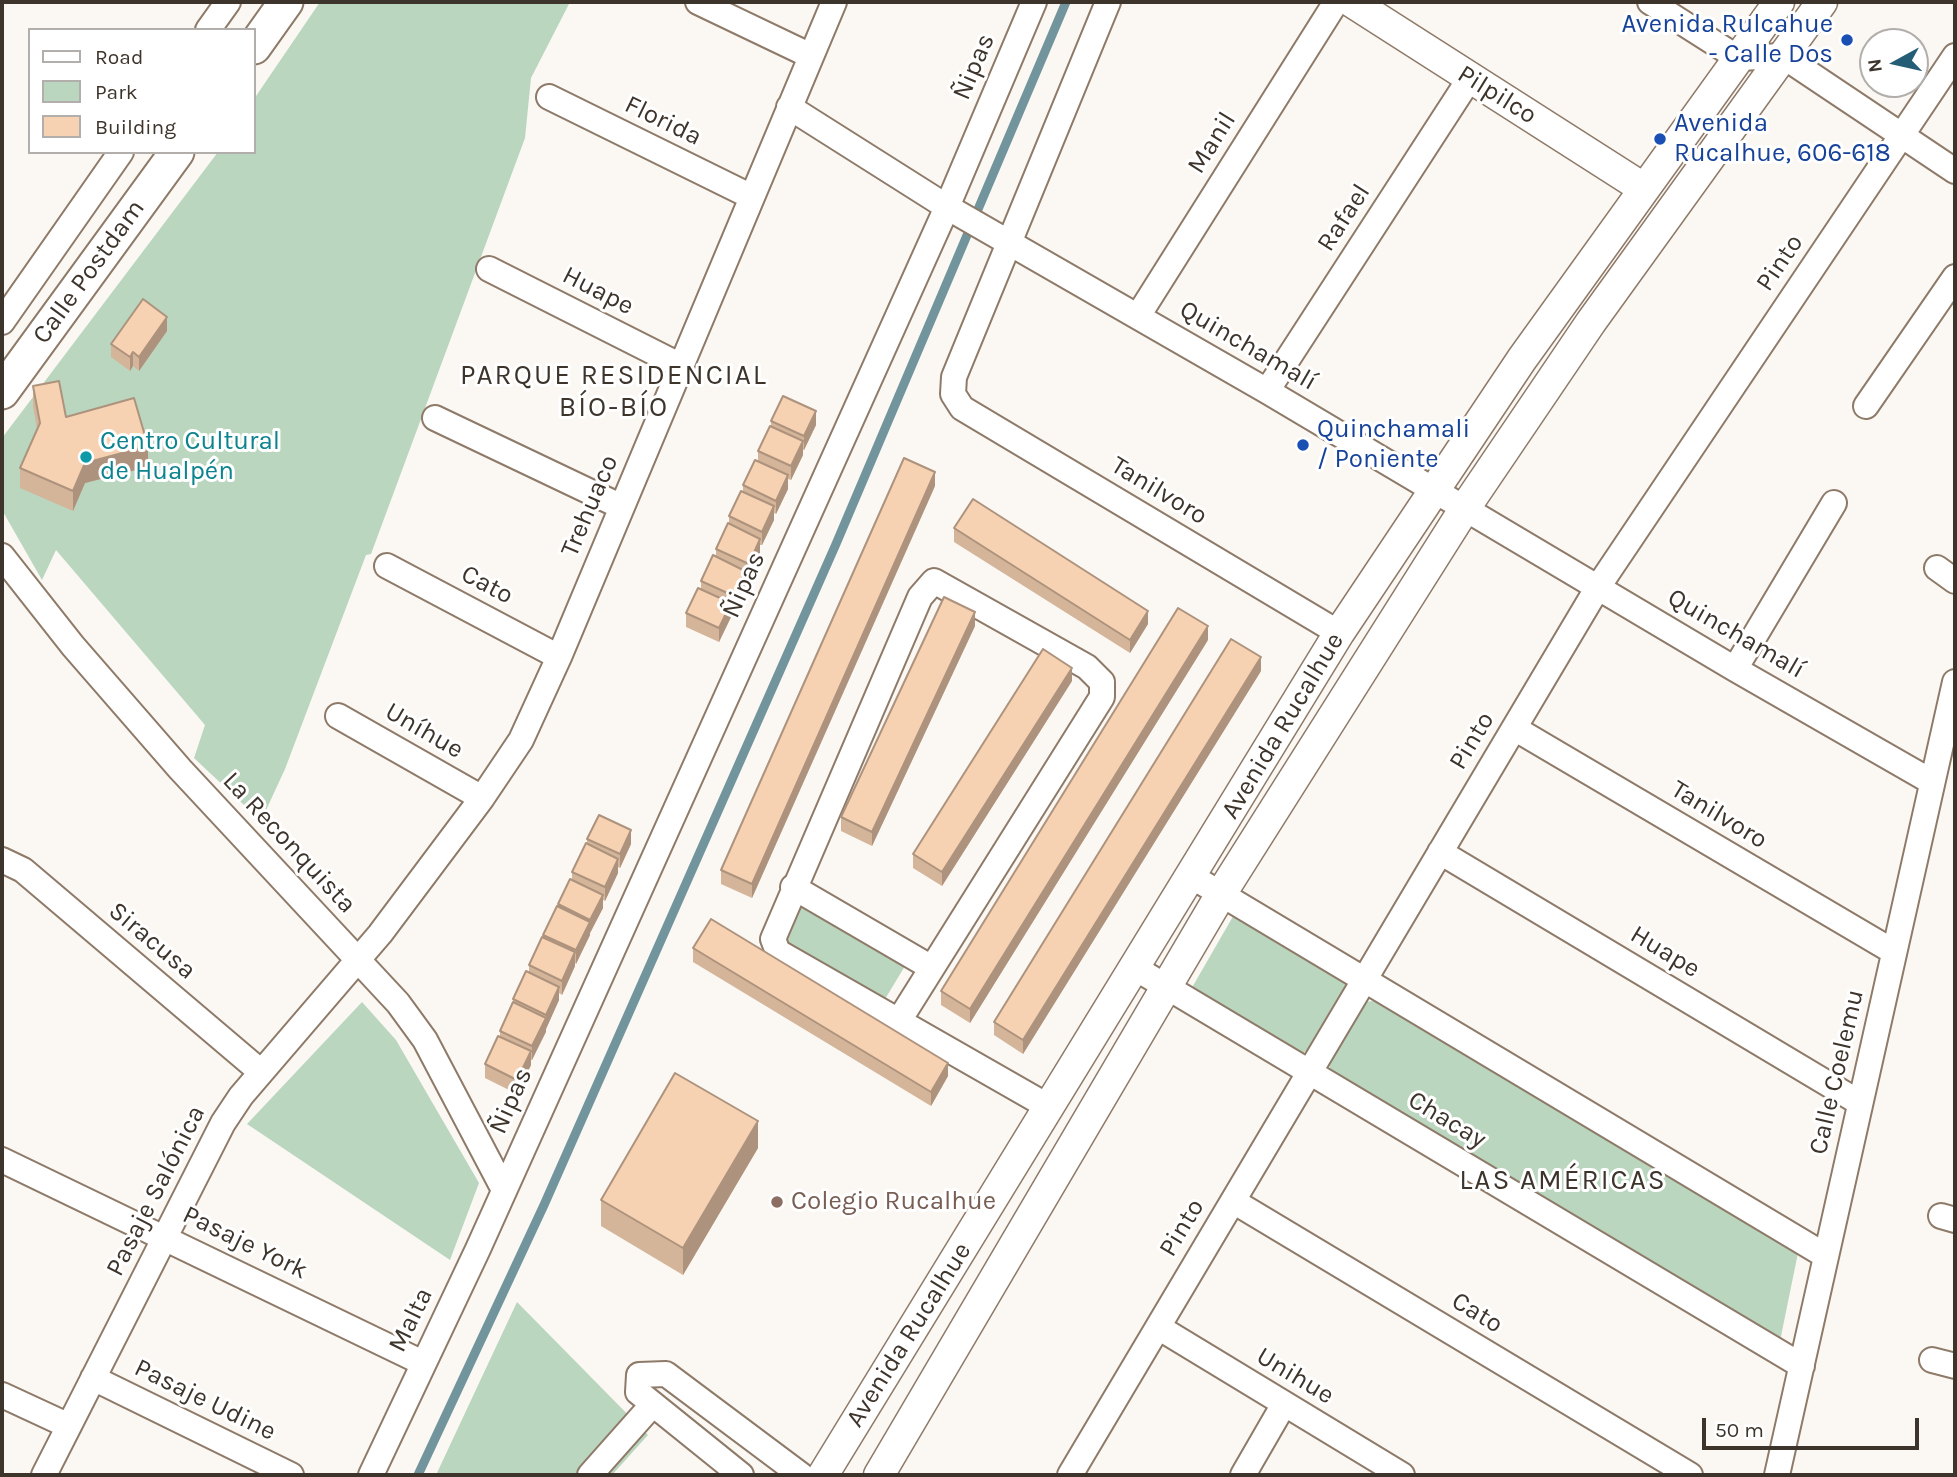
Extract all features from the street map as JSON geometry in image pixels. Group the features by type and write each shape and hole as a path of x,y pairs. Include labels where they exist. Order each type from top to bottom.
{"main road":[{"path":"256,44 286,2"},
{"name":"Calle Postdam","path":"2,392 176,154"}],"street":[{"path":"209,28 228,2"},
{"path":"698,2 811,56"},
{"name":"Trehuaco","path":"359,960 482,798 521,740 559,657 834,2"},
{"name":"Ñipas","path":"504,1190 952,210 1034,2"},
{"path":"1000,237 1108,2"},
{"name":"Manil","path":"1138,316 1336,2"},
{"name":"Pilpilco","path":"1352,2 1643,188"},
{"path":"1650,2 1738,58 1783,56 1955,171"},
{"name":"Avenida Rucalhue","path":"823,1475 1339,633 1433,491 1643,188 1779,2"},
{"name":"Avenida Rucalhue","path":"879,1475 1165,986 1465,508 1591,322 1822,2"},
{"name":"Pinto","path":"1070,1475 1598,587 1955,56"},
{"name":"Rafael","path":"1267,391 1470,78"},
{"name":"Florida","path":"549,97 752,197"},
{"name":"Quinchamalí","path":"789,107 952,210 1267,391 1735,669 1932,782"},
{"name":"Calle Postdam","path":"2,322 120,154"},
{"name":"Tanilvoro","path":"1000,237 954,377 953,394 962,408 1339,633"},
{"name":"Huape","path":"489,269 681,366"},
{"path":"1866,405 1955,277"},
{"path":"435,418 622,508"},
{"path":"1735,669 1833,503"},
{"name":"La Reconquista","path":"2,556 73,646 180,769 398,1003 425,1040 504,1190"},
{"name":"Cato","path":"387,566 559,657"},
{"path":"900,1019 1102,697 1102,682 1087,667 934,581 920,597 793,887 774,939 778,952 900,1019 1049,1107"},
{"name":"Calle Coelemu","path":"1777,1475 1955,682"},
{"name":"Uníhue","path":"338,716 482,798"},
{"name":"Tanilvoro","path":"1514,728 1894,952"},
{"name":"Huape","path":"1440,852 1860,1103"},
{"name":"Siracusa","path":"2,860 23,870 261,1072"},
{"path":"1191,876 1826,1256"},
{"path":"793,887 932,968"},
{"name":"Pasaje Salónica","path":"44,1475 223,1123 261,1072 359,960"},
{"name":"Chacay","path":"1135,968 1802,1366"},
{"name":"Pasaje York","path":"2,1160 423,1363"},
{"name":"Malta","path":"371,1475 504,1190"},
{"name":"Cato","path":"1233,1201 1690,1475"},
{"name":"Unihue","path":"1158,1327 1402,1475"},
{"path":"741,1475 638,1392 639,1375 666,1374 801,1475"},
{"name":"Pasaje Udine","path":"93,1378 291,1475"},
{"path":"2,1395 69,1426"},
{"path":"590,1475 653,1404"},
{"path":"1243,1475 1284,1404"}],"green space":[{"path":"320,2 570,2 531,78 525,138 371,554 366,555 285,769 261,821 194,758 205,725 56,550 42,580 2,510 2,438 216,154 256,154 256,96"},
{"path":"800,903 905,966 882,1004 789,950 786,932"},
{"path":"1235,913 1344,976 1346,989 1310,1048 1299,1056 1190,991"},
{"path":"1375,1001 1799,1248 1780,1341 1333,1076 1327,1060 1360,1002"},
{"path":"362,1002 396,1040 479,1183 450,1260 247,1124"},
{"path":"517,1302 648,1435 612,1475 436,1475"}],"building":[{"path":"143,299 167,317 139,357 133,352 130,357 111,344"},
{"path":"59,381 66,417 134,398 148,446 85,463 73,491 20,468 40,423 33,386"},
{"path":"783,396 816,411 804,436 771,421"},
{"path":"770,426 803,441 791,466 758,451"},
{"path":"904,458 935,472 752,884 721,870"},
{"path":"755,460 788,475 776,501 743,485"},
{"path":"741,491 774,506 762,532 729,516"},
{"path":"973,499 1148,611 1130,640 954,528"},
{"path":"728,523 760,539 749,564 716,549"},
{"path":"713,555 745,571 734,596 701,581"},
{"path":"698,588 731,603 719,628 686,613"},
{"path":"944,597 975,612 872,832 841,817"},
{"path":"1178,608 1208,626 970,1009 941,991"},
{"path":"1231,639 1261,657 1023,1040 994,1022"},
{"path":"1043,649 1072,668 942,872 913,854"},
{"path":"599,815 631,830 620,854 587,839"},
{"path":"586,843 618,859 605,887 572,872"},
{"path":"570,879 603,895 590,920 558,904"},
{"path":"557,906 590,922 576,950 543,935"},
{"path":"711,919 948,1063 931,1092 693,948"},
{"path":"542,937 575,952 562,981 529,965"},
{"path":"526,971 559,987 546,1015 513,999"},
{"path":"513,1002 546,1018 532,1046 500,1031"},
{"path":"498,1036 531,1051 517,1080 485,1064"},
{"path":"675,1073 758,1121 683,1248 601,1200"}],"waterway":[{"path":"418,1475 544,1205 836,544 1066,2"}],"place":[{"name":"Avenida Rulcahue - Calle Dos","path":"1847,40"},
{"name":"Avenida Rucalhue, 606-618","path":"1660,139"},
{"name":"Quinchamali / Poniente","path":"1303,445"},
{"name":"Centro Cultural de Hualpén","path":"86,457"},
{"name":"Colegio Rucalhue","path":"777,1202"}],"district":[{"name":"PARQUE RESIDENCIAL BÍO-BÍO","path":"614,392"},
{"name":"LAS AMÉRICAS","path":"1563,1181"}]}
